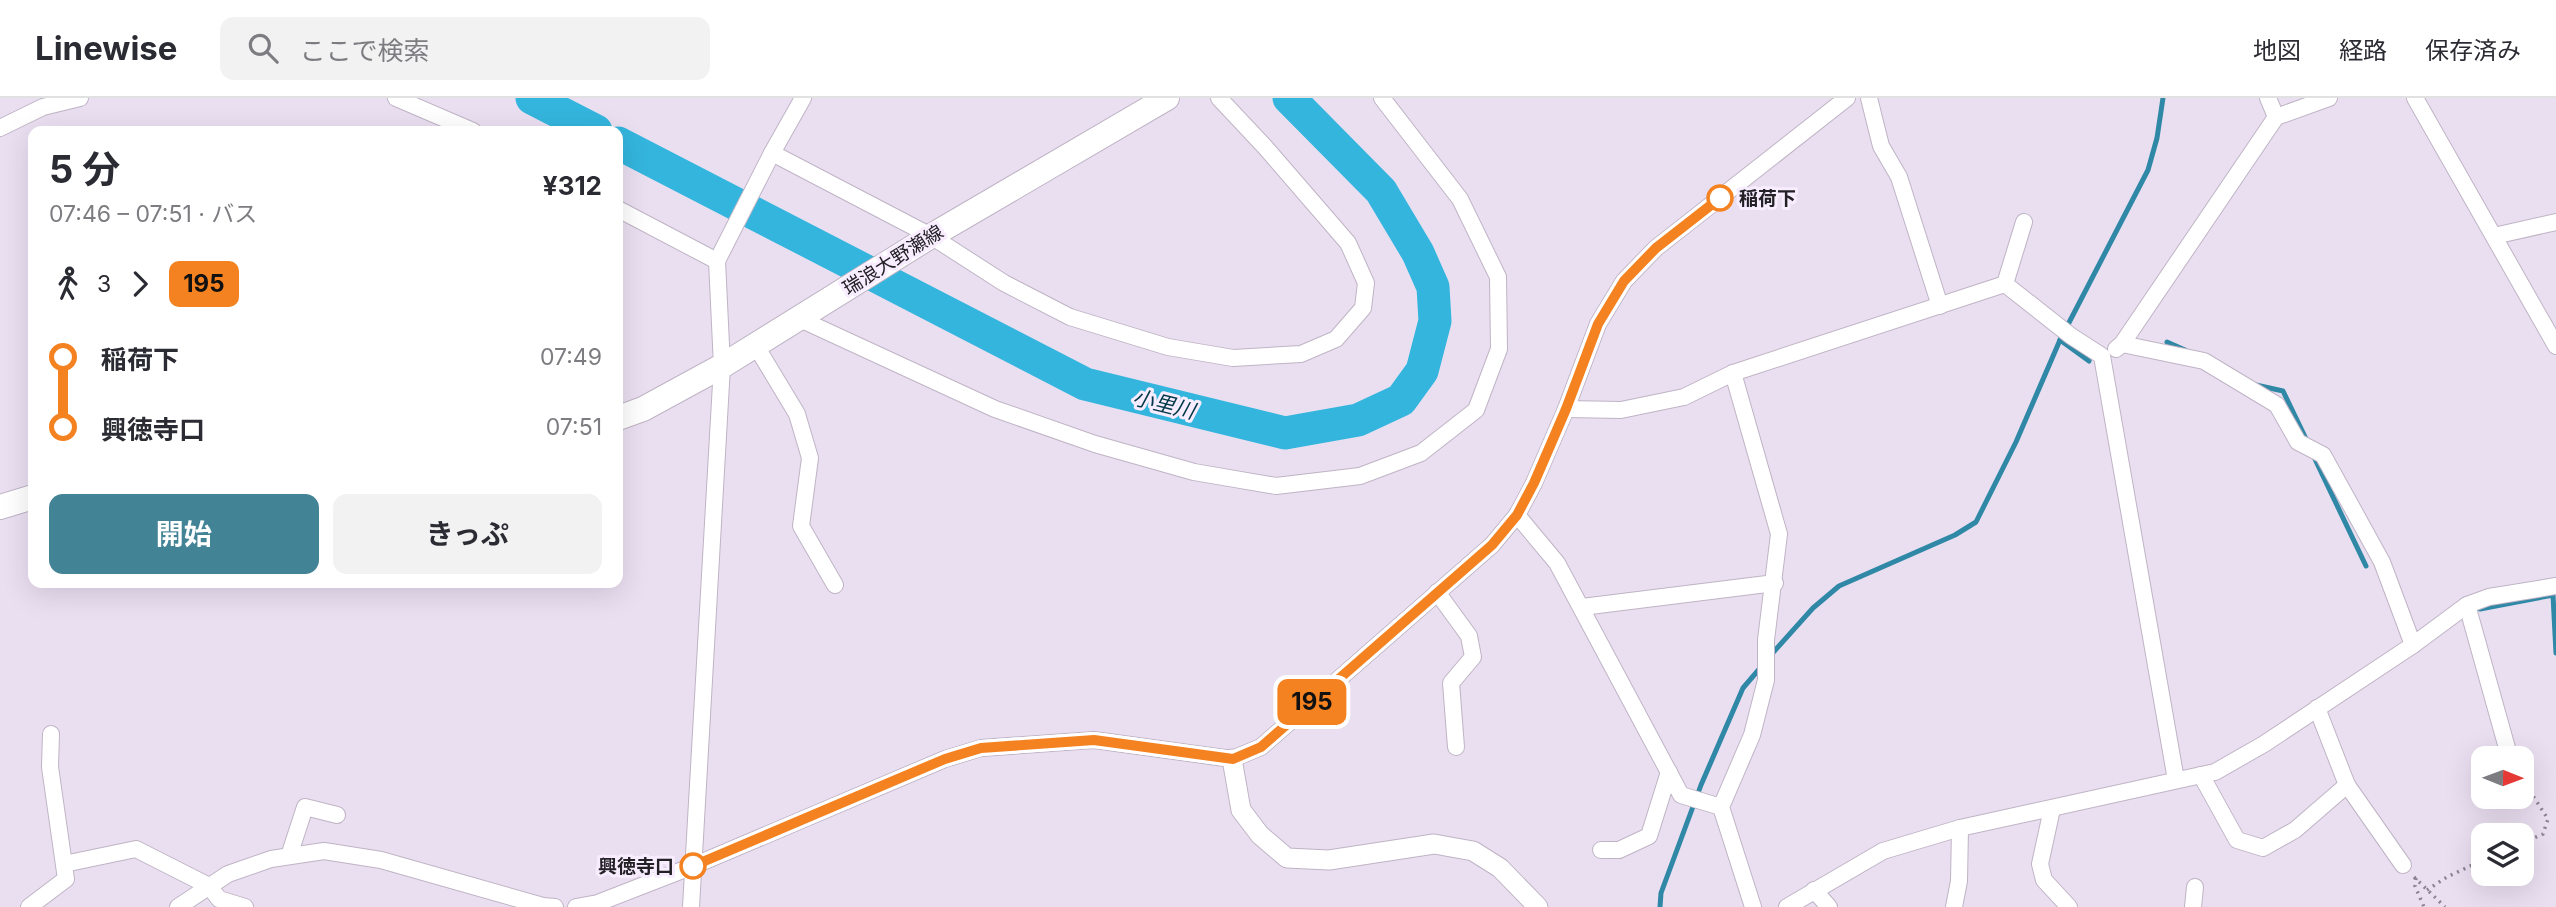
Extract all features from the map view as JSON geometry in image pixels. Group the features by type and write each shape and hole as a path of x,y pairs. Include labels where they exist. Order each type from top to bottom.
{"main road":[{"name":"瑞浪大野瀬線","path":"623,416 643,409 722,366 926,239 1167,98"},
{"path":"0,507 28,499"}],"street":[{"path":"0,128 43,107 80,98"},
{"path":"396,98 461,126"},
{"path":"691,907 722,366 717,261 803,98"},
{"path":"772,153 1070,317 1168,347 1233,358 1301,354 1336,339 1363,308 1366,283 1348,243 1219,98"},
{"path":"576,907 598,903 693,866 945,759 981,748 1094,740 1233,759 1261,747 1492,545 1517,515 1566,409 1598,324 1624,281 1656,248 1847,98"},
{"path":"1869,98 1881,146 1899,177 1940,306"},
{"path":"2268,98 2276,117"},
{"path":"2005,284 2065,332 2102,356 2110,354 2123,344 2276,117 2329,98"},
{"path":"2434,98 2417,102 2556,346"},
{"path":"806,315 995,409 1095,444 1194,472 1276,486 1360,476 1421,453 1476,410 1500,349 1498,277 1460,199 1385,99"},
{"path":"623,212 717,261"},
{"path":"2005,284 2024,222"},
{"path":"2494,236 2556,222"},
{"path":"1566,409 1621,410 1684,397 1733,373 2005,284"},
{"path":"2123,344 2204,361 2277,405 2298,442 2323,455 2382,562 2413,645"},
{"path":"756,346 797,414 810,458 801,526 835,586"},
{"path":"2102,356 2176,779"},
{"path":"1733,373 1779,534 1766,640 1766,680 1752,735 1721,807 1753,907"},
{"path":"1517,515 1557,563 1681,795 1721,807"},
{"path":"1582,607 1775,583"},
{"path":"1787,907 1883,851 1959,828 2202,775 2227,766 2413,645 2467,605 2489,597 2556,586"},
{"path":"1437,593 1469,636 1473,657 1451,683 1455,747"},
{"path":"2467,605 2506,746"},
{"path":"2317,708 2347,785 2403,865"},
{"path":"29,907 66,879 50,766 51,734"},
{"path":"1233,759 1241,810 1260,835 1287,858 1329,860 1434,844 1472,851 1500,868 1538,907"},
{"path":"1601,850 1619,850 1649,836 1669,772"},
{"path":"2202,775 2237,840 2263,848 2295,830 2347,785"},
{"path":"289,856 306,807 337,815"},
{"path":"2052,809 2040,864 2044,880 2069,907"},
{"path":"1954,907 1959,881 1959,828"},
{"path":"64,863 136,849 209,886 219,899 245,907"},
{"path":"178,907 228,874 271,859 324,851 381,860 542,907 555,907"},
{"path":"2193,907 2195,887"},
{"path":"1814,890 1829,907"}],"path":[{"path":"2534,797 2548,819 2543,834 2534,838"},
{"path":"2403,865 2445,907"},
{"path":"2427,890 2471,866"},
{"path":"2416,878 2415,886 2424,907"}],"waterway":[{"name":"小里川","path":"532,98 586,126"},
{"name":"小里川","path":"623,146 1085,384 1285,433 1358,420 1401,400 1422,371 1435,321 1433,287 1418,253 1381,191 1289,98"},
{"path":"1770,656 1813,608 1839,586 1955,535 1976,522 2016,442 2060,340 2148,170 2157,138 2163,98"},
{"path":"2060,340 2089,361"},
{"path":"2167,342 2185,350"},
{"path":"2256,385 2283,391 2308,443"},
{"path":"2313,455 2366,566"},
{"path":"2480,609 2553,595 2556,653"},
{"path":"1660,907 1661,893 1701,785 1743,688 1761,667"}],"bus line":[{"name":"195","path":"693,866 945,759 981,748 1094,740 1233,759 1261,747 1492,545 1517,515 1534,483 1598,324 1624,281 1656,248 1720,198"}],"place":[{"name":"稲荷下","path":"1720,198"},
{"name":"興徳寺口","path":"693,866"}]}
